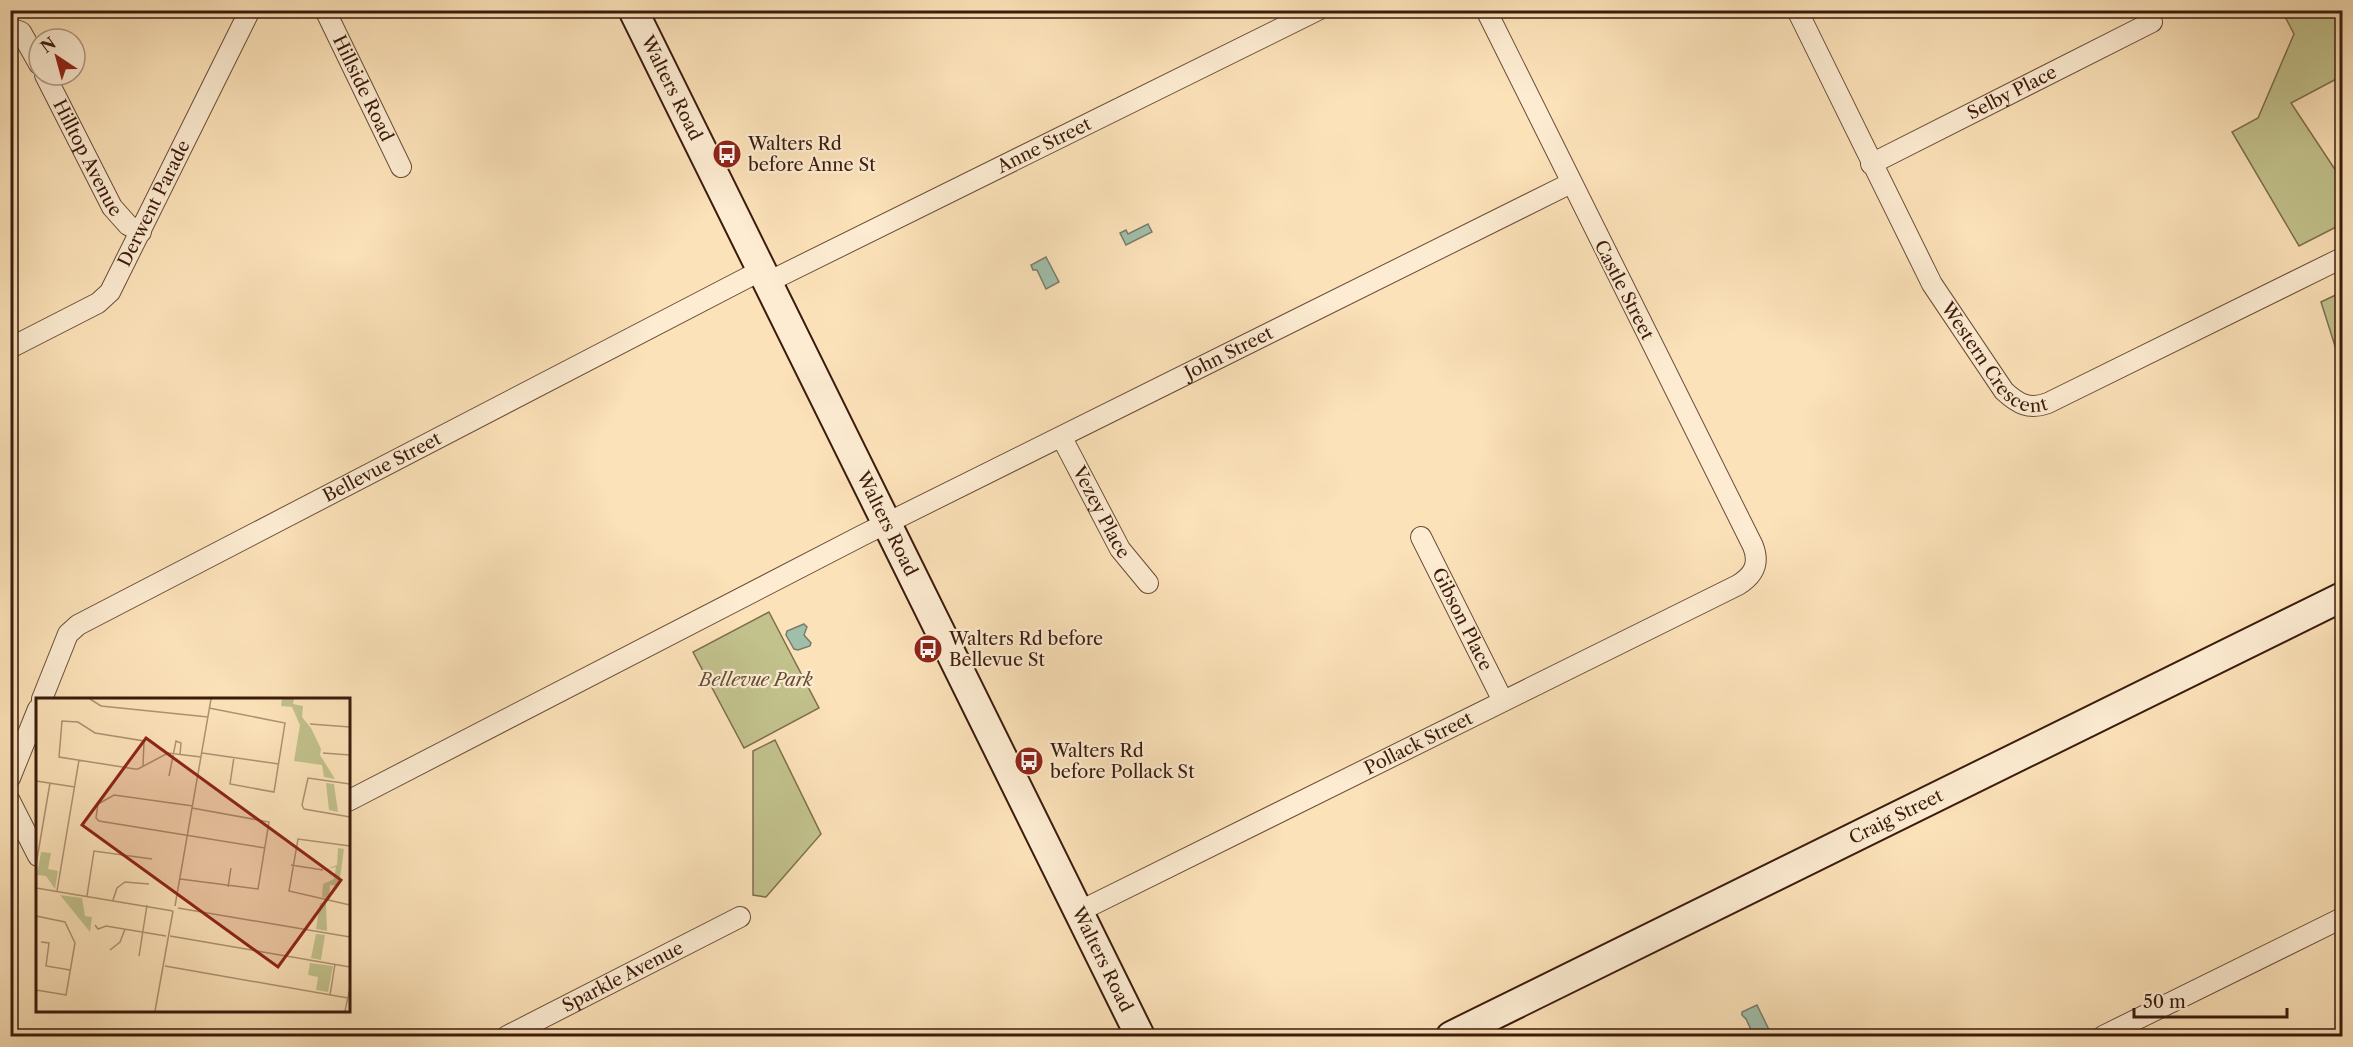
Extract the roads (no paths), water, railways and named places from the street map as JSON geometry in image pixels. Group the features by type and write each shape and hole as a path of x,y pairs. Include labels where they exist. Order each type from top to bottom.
{"main road":[{"name":"Walters Road","path":"633,10 1140,1036"},
{"name":"Craig Street","path":"1451,1036 2343,597"}],"street":[{"name":"Derwent Parade","path":"10,348 105,298 114,286 250,10"},
{"name":"Hillside Road","path":"324,10 401,167"},
{"name":"Anne Street","path":"765,276 1318,10"},
{"name":"Castle Street","path":"1486,10 1753,546 1756,555 1755,570"},
{"name":"Western Crescent","path":"1797,10 1932,284 2004,390 2018,403 2033,407 2048,403 2343,258"},
{"name":"Selby Place","path":"1871,164 2152,22"},
{"path":"10,28 17,30 27,40"},
{"name":"Hilltop Avenue","path":"51,87 112,207 122,220 141,232"},
{"name":"John Street","path":"888,523 1571,183"},
{"name":"Bellevue Street","path":"42,698 68,634 78,625 765,276"},
{"name":"Vezey Place","path":"1062,438 1120,549 1148,583"},
{"path":"350,800 888,523"},
{"name":"Gibson Place","path":"1421,537 1503,701"},
{"name":"Pollack Street","path":"1078,912 1738,585 1755,570"},
{"path":"10,778 36,714"},
{"path":"10,801 36,852"},
{"name":"Sparkle Avenue","path":"507,1036 740,916"},
{"path":"2103,1036 2343,918"}],"place":[{"name":"Walters Rd before Anne St","path":"727,154"},
{"name":"Walters Rd before Bellevue St","path":"928,649"},
{"name":"Walters Rd before Pollack St","path":"1029,761"}],"park label":[{"name":"Bellevue Park","path":"756,680"}]}
